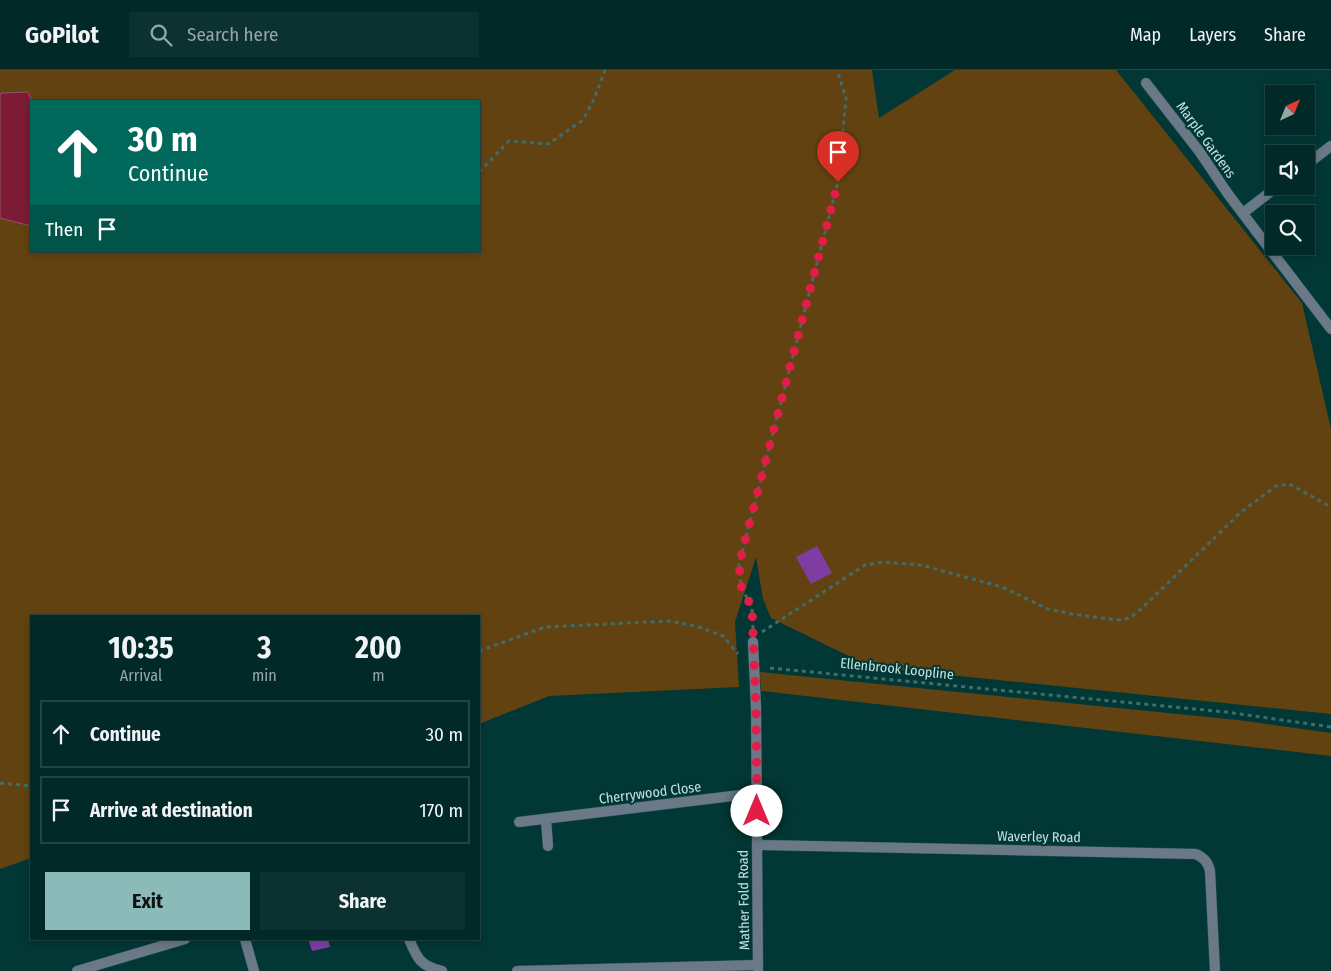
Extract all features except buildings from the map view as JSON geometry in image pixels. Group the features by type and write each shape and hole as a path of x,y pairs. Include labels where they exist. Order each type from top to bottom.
{"street":[{"name":"Marple Gardens","path":"1146,83 1331,329"},
{"path":"1315,158 1331,146"},
{"path":"1243,214 1267,195"},
{"name":"Mather Fold Road","path":"753,642 756,708 758,968"},
{"name":"Cherrywood Close","path":"519,822 757,794"},
{"path":"546,820 548,846"},
{"name":"Waverley Road","path":"757,845 1196,854 1209,865 1210,871 1215,971"},
{"path":"77,971 182,940"},
{"path":"245,940 254,971"},
{"path":"409,940 421,963 432,969 442,971"},
{"path":"517,971 758,968"}],"path":[{"path":"480,171 509,141 548,144 583,120 594,99 605,70"},
{"path":"753,642 752,608 741,586 739,564 838,182 846,98 837,70"},
{"path":"753,642 764,630 866,566 883,562 921,565 1002,587 1048,609 1119,620 1130,618 1240,513 1276,486 1289,484 1331,507"},
{"path":"480,651 545,627 669,620 696,626 723,636 736,653 754,666"},
{"name":"Ellenbrook Loopline","path":"754,666 1226,712 1331,727"},
{"path":"0,783 30,786"}],"shaded area":[{"path":"0,70 872,70 879,118 955,70 1116,70 1302,303 1331,429 1331,714 871,667 771,618 763,599 756,557 735,622 739,687 549,696 480,724 480,615 30,615 30,858 0,869"},
{"path":"28,92 32,100 30,100 30,226 0,218 0,95 2,93"},
{"path":"760,672 1238,720 1331,733 1331,756 761,691"}],"route":[{"path":"757,811 756,708 752,608 741,586 739,564 838,182"}]}
